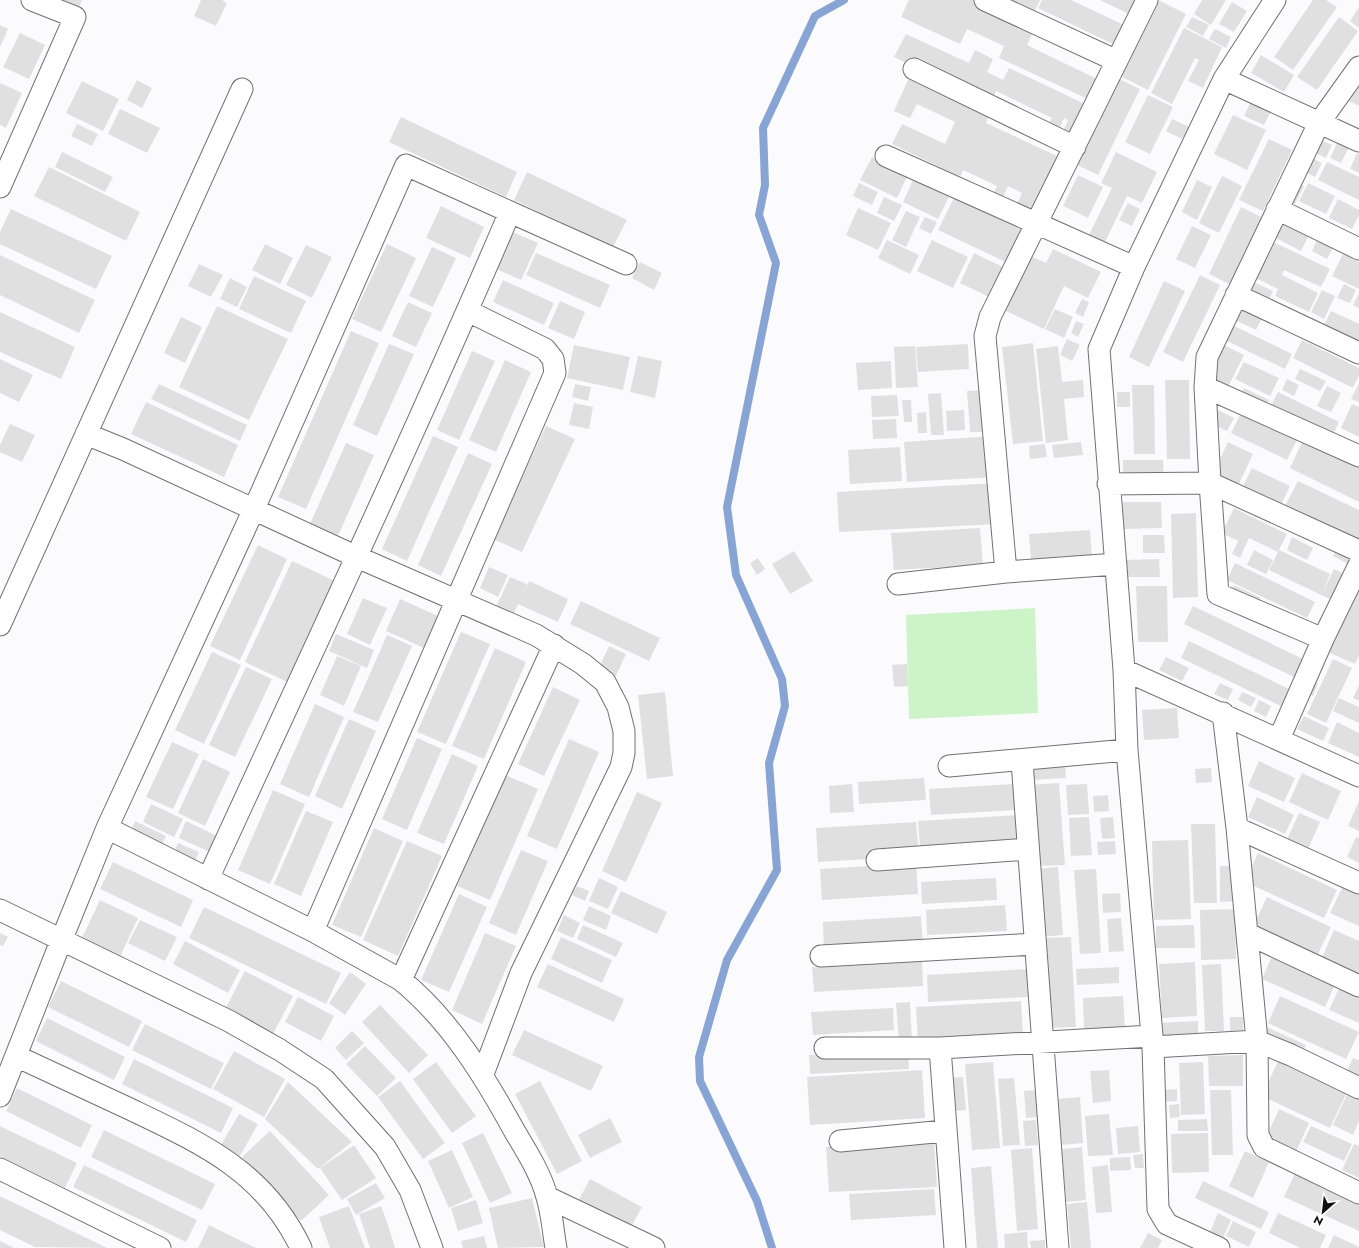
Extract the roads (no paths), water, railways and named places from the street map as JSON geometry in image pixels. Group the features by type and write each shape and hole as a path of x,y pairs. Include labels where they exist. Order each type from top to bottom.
{"street":[{"path":"0,187 75,18 32,0"},
{"path":"985,0 1118,61"},
{"path":"1006,572 984,336 990,317 1038,224 1147,0"},
{"path":"1219,1248 1166,1224 1158,1209 1153,1042 1127,750 1124,670 1108,484 1099,349 1134,267 1224,79 1275,0"},
{"path":"1323,640 1218,594 1205,387 1207,357 1277,209 1319,123 1359,68"},
{"path":"914,69 1075,147"},
{"path":"1224,79 1359,141"},
{"path":"0,625 242,89"},
{"path":"886,156 1134,267"},
{"path":"0,1096 60,941 107,828 254,509 406,165 626,264"},
{"path":"1277,209 1359,249"},
{"path":"208,879 468,311 510,212"},
{"path":"1236,295 1359,353"},
{"path":"313,931 555,373 553,359 545,349 468,311"},
{"path":"1205,387 1359,456"},
{"path":"86,434 530,632 584,664 605,682 618,707 624,731 624,753 621,767 521,973 483,1074"},
{"path":"1108,484 1210,483 1359,551"},
{"path":"898,584 1006,572 1116,564"},
{"path":"1279,739 1323,640 1359,565"},
{"path":"401,980 554,645"},
{"path":"1124,670 1223,713 1359,776"},
{"path":"1223,713 1248,934 1257,1041 1258,1135 1264,1147 1359,1193"},
{"path":"949,766 1022,761 1127,750"},
{"path":"1022,761 1041,1042 1058,1248"},
{"path":"107,828 313,931 401,980 413,990 440,1020 483,1074 532,1162 548,1197 556,1248"},
{"path":"1237,828 1359,883"},
{"path":"877,860 1028,849"},
{"path":"0,910 60,941 229,1021 280,1050 324,1079 385,1147 410,1190 432,1248"},
{"path":"1248,934 1359,986"},
{"path":"821,956 1035,944"},
{"path":"825,1048 940,1048 1041,1042 1257,1041 1291,1055 1359,1088"},
{"path":"940,1048 945,1131 955,1248"},
{"path":"16,1056 196,1141 225,1158 254,1182 281,1213 301,1248"},
{"path":"840,1141 945,1131"},
{"path":"0,1169 160,1248"},
{"path":"548,1197 654,1248"}],"waterway":[{"path":"772,1248 757,1201 700,1081 699,1057 727,960 777,870 769,763 785,706 782,679 736,575 727,507 776,263 759,215 765,185 763,128 815,16 844,0"}]}
